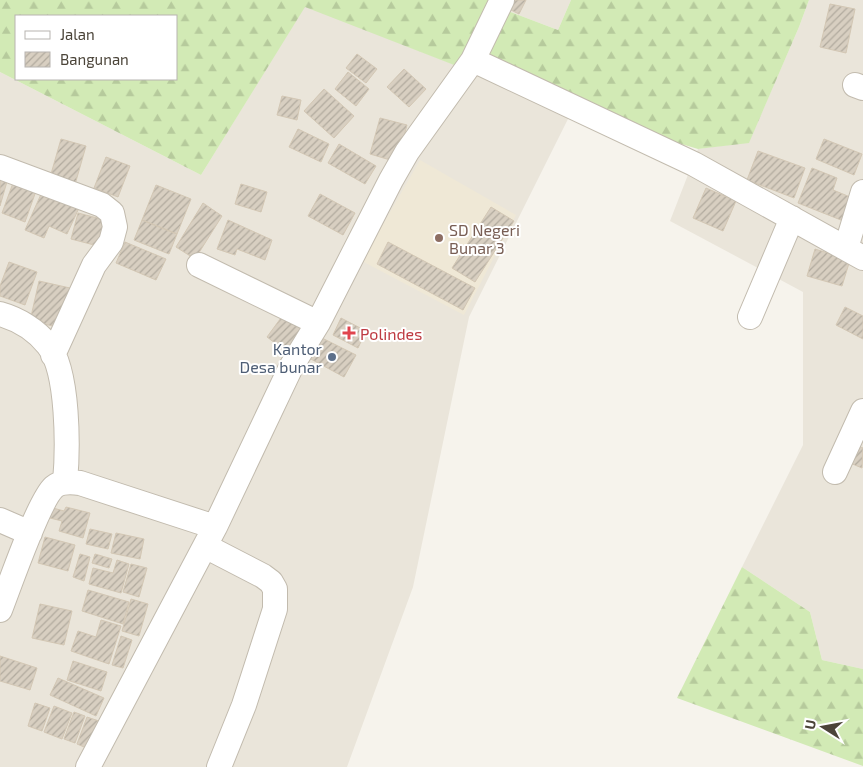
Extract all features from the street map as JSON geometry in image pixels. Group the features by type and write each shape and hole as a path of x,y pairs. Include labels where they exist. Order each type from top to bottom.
{"street":[{"path":"88,767 210,536 291,367 318,323 391,180 407,152 473,60 502,0"},
{"path":"473,60 694,164 854,253 863,192"},
{"path":"0,167 96,203 112,214 115,228 111,242 94,266 53,355"},
{"path":"750,317 792,218"},
{"path":"199,265 318,323"},
{"path":"0,314 22,323 49,346 57,363 68,447 65,482"},
{"path":"835,472 863,411"},
{"path":"0,610 30,533 49,494 55,486 65,482 80,483 210,536 271,582 276,596 265,647 220,767"},
{"path":"0,520 30,533"}],"shaded area":[{"path":"494,0 571,0 558,30 492,5"},
{"path":"809,0 863,0 863,669 822,660 810,612 742,567 803,445 803,292 670,221 698,149 749,142"},
{"path":"305,6 572,111 469,317 413,587 347,767 0,767 0,72 201,175"},
{"name":"SD Negeri Bunar 3","path":"420,160 516,215 464,315 362,261"}],"green space":[{"path":"0,0 494,0 492,5 558,30 571,0 809,0 749,143 698,149 572,111 305,7 201,175 16,80 178,80 178,15 15,15 15,80 0,72"},
{"path":"742,567 810,612 822,660 863,669 863,766 677,698"}],"building":[{"path":"506,0 526,0 519,14 503,6"},
{"path":"830,4 855,9 846,53 820,47"},
{"path":"357,54 377,69 366,83 346,68"},
{"path":"404,69 426,89 409,107 387,87"},
{"path":"348,72 369,89 356,106 335,89"},
{"path":"324,89 354,116 334,138 304,111"},
{"path":"282,96 301,100 297,120 277,115"},
{"path":"380,118 407,125 397,162 370,154"},
{"path":"298,129 329,144 321,162 289,147"},
{"path":"61,139 86,146 74,188 49,181"},
{"path":"824,139 862,154 854,175 816,159"},
{"path":"339,144 376,166 365,184 328,163"},
{"path":"758,151 805,168 794,198 747,180"},
{"path":"106,157 130,166 118,197 94,188"},
{"path":"812,168 837,178 833,190 860,201 851,224 798,203"},
{"path":"0,176 8,178 0,206"},
{"path":"13,183 36,191 25,222 2,213"},
{"path":"241,184 267,192 261,212 235,204"},
{"path":"156,185 191,199 177,234 142,220"},
{"path":"706,188 736,201 723,231 693,218"},
{"path":"42,192 79,208 67,234 49,226 44,238 25,230"},
{"path":"320,194 355,213 343,235 308,216"},
{"path":"203,203 222,216 195,259 176,247"},
{"path":"491,207 514,221 475,282 452,268"},
{"path":"78,213 105,220 98,246 71,239"},
{"path":"142,220 177,234 169,254 134,240"},
{"path":"228,220 272,240 265,260 237,249 235,255 217,249"},
{"path":"125,242 166,259 156,280 116,263"},
{"path":"388,242 475,288 463,310 377,264"},
{"path":"815,249 850,260 842,286 807,276"},
{"path":"9,262 37,272 25,305 0,296 0,286"},
{"path":"39,281 70,288 62,328 30,321"},
{"path":"845,307 863,316 863,339 836,325"},
{"path":"286,311 306,325 287,352 267,337"},
{"name":"Polindes","path":"341,318 366,331 358,348 333,335"},
{"name":"Kantor Desa bunar","path":"320,337 356,355 344,377 309,358"},
{"path":"851,443 863,448 862,468 843,460"},
{"path":"66,507 90,513 83,538 59,531 62,521 50,518 53,508 64,511"},
{"path":"90,529 112,534 108,549 86,544"},
{"path":"116,533 144,539 140,559 111,553"},
{"path":"45,537 75,545 68,571 38,563"},
{"path":"80,554 90,557 84,581 73,577"},
{"path":"95,554 112,559 109,568 92,563"},
{"path":"117,560 129,564 121,593 89,584 93,568 113,573"},
{"path":"131,564 147,568 139,597 123,592"},
{"path":"88,590 129,602 123,624 82,611"},
{"path":"131,599 148,604 139,636 122,631"},
{"path":"40,604 72,611 64,645 32,638"},
{"path":"101,620 121,626 109,664 71,651 78,631 96,637"},
{"path":"121,636 132,640 123,668 112,665"},
{"path":"0,656 37,668 30,690 0,681"},
{"path":"73,661 107,672 101,691 67,680"},
{"path":"58,678 104,698 96,716 50,695"},
{"path":"35,703 50,708 42,731 28,726"},
{"path":"54,706 72,713 62,739 44,732"},
{"path":"74,712 85,716 75,743 64,739"},
{"path":"87,717 99,721 89,749 77,744"}],"place":[{"name":"SD Negeri Bunar 3","path":"439,238"},
{"name":"Polindes","path":"349,333"},
{"name":"Kantor Desa bunar","path":"332,357"}]}
